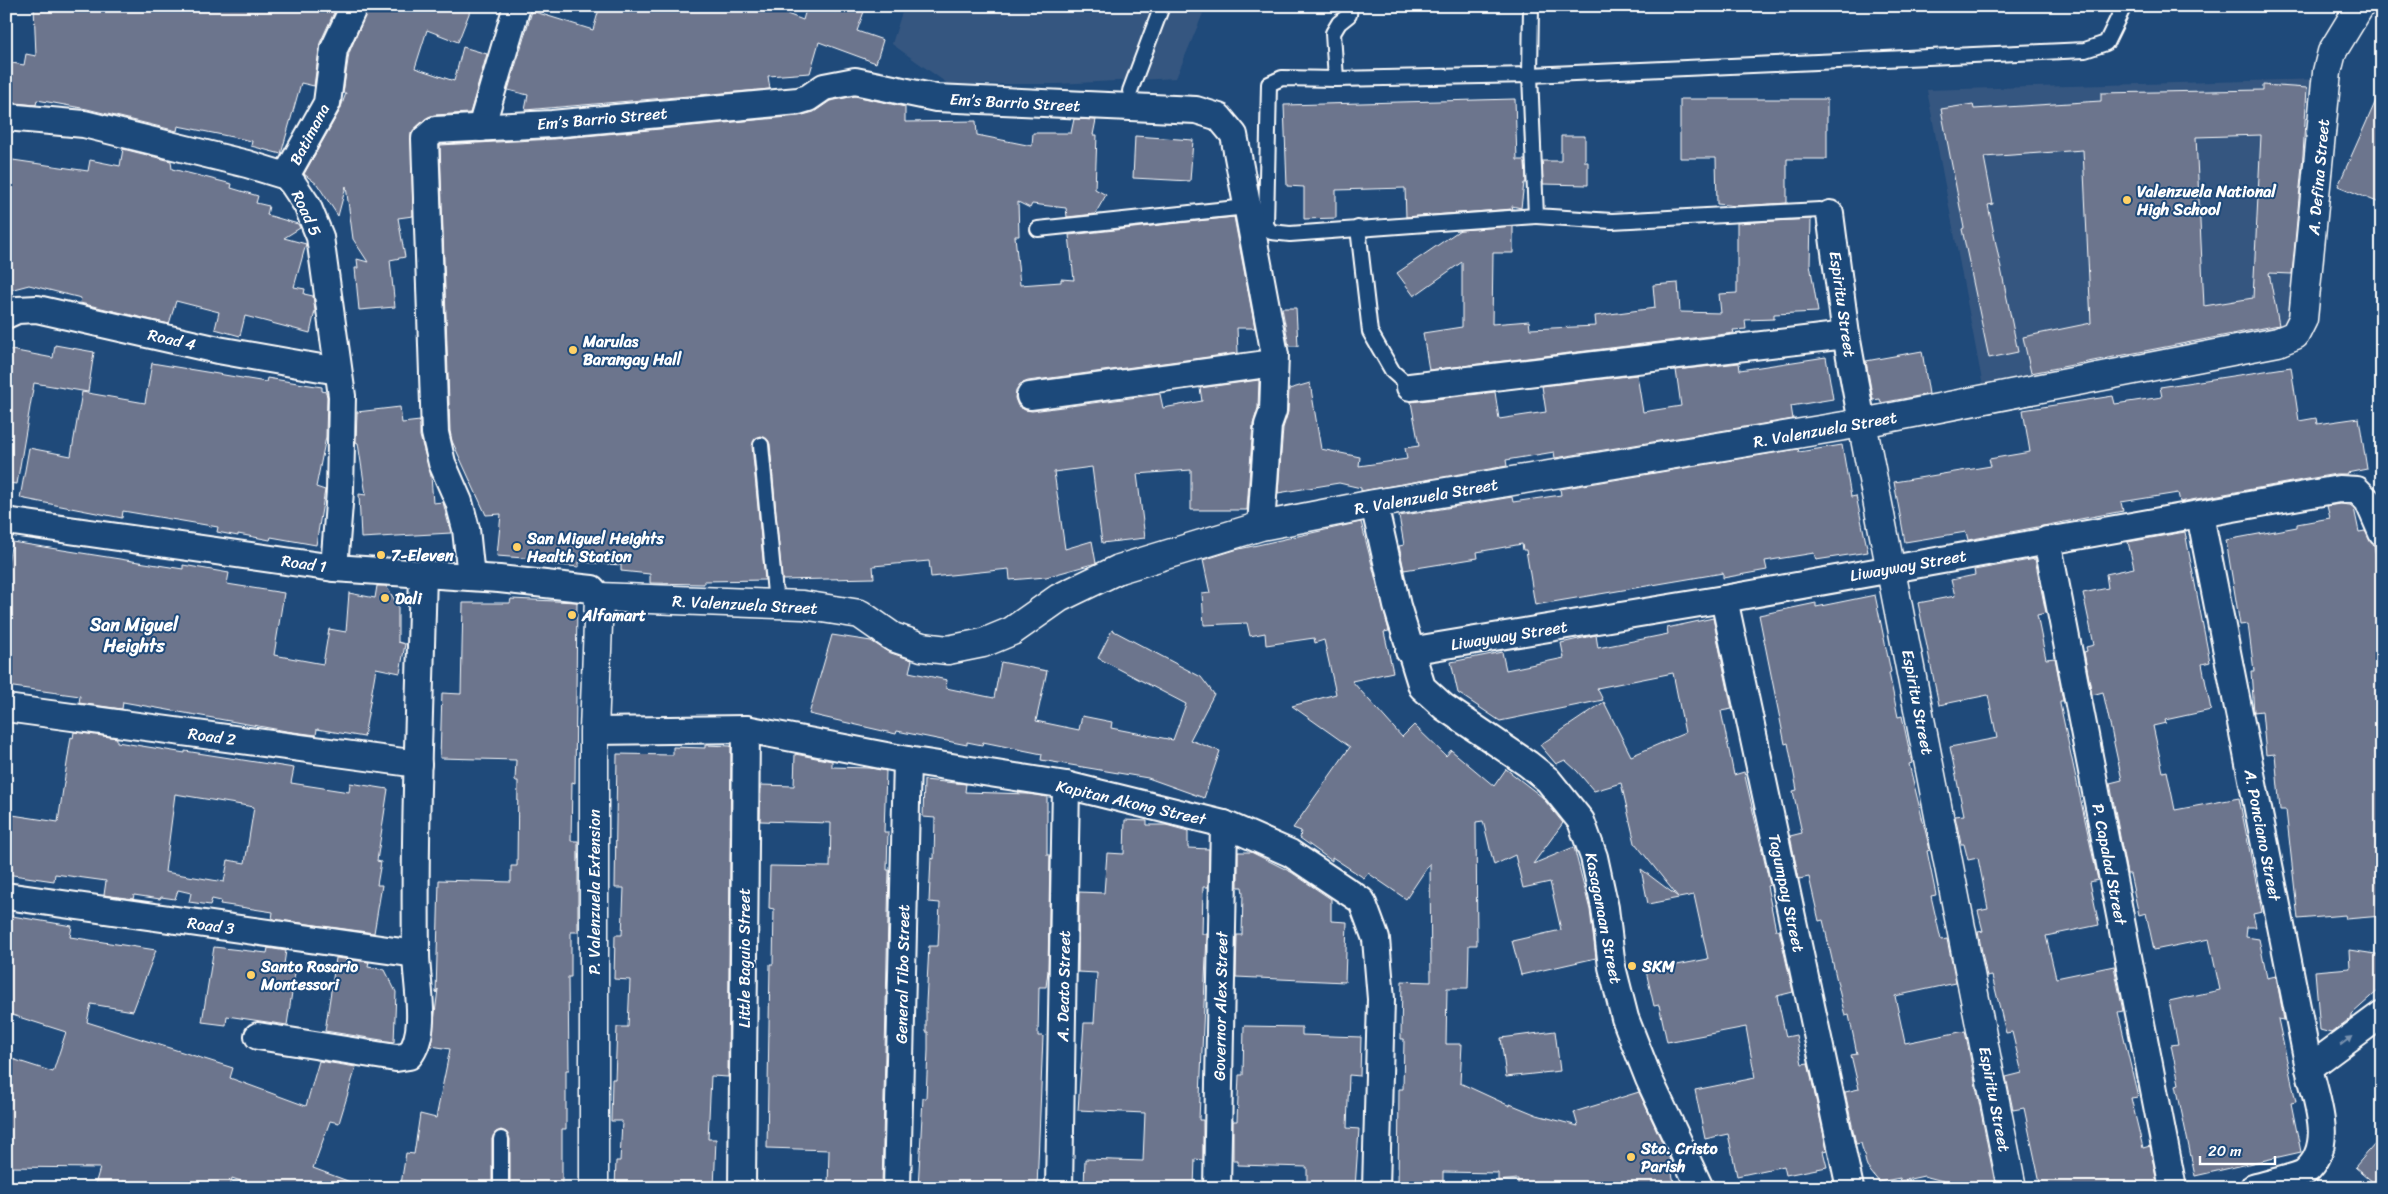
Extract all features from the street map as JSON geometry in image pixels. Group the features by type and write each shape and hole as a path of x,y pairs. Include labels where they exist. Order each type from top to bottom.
{"street":[{"name":"Batimana","path":"286,176 327,103 334,49 354,6"},
{"path":"482,128 517,6"},
{"name":"A. Defina Street","path":"2278,342 2295,335 2303,319 2328,72 2332,52 2360,6"},
{"name":"Em’s Barrio Street","path":"471,577 466,528 459,502 442,463 434,433 425,139 434,130 482,128 798,101 808,98 824,87 855,82 936,98 1196,110 1219,117 1234,134 1247,207"},
{"name":"Road 5","path":"6,117 84,124 247,164 286,176 307,205 320,237 342,396 340,482 334,568"},
{"path":"1247,207 1275,355 1273,411 1268,425 1260,526"},
{"name":"Espiritu Street","path":"1830,214 1846,335 1862,423 1892,568 2012,1188"},
{"name":"Road 4","path":"6,315 17,310 37,309 218,350 338,371"},
{"path":"1410,387 1846,335"},
{"name":"R. Valenzuela Street","path":"599,597 803,605 860,614 893,637 922,647 948,650 982,643 1012,631 1059,598 1119,568 1260,526 1374,504 1862,423 2278,342"},
{"path":"1030,396 1274,363"},
{"name":"Liwayway Street","path":"1409,651 1724,599 2339,489 2357,490 2368,501 2382,533"},
{"name":"Kasaganaan Street","path":"1374,504 1409,651 1422,687 1444,707 1528,764 1548,780 1582,821 1594,857 1606,908 1612,967 1625,1018 1649,1079 1700,1188"},
{"name":"A. Ponciano Street","path":"2200,515 2309,1068 2323,1129 2318,1155 2304,1173 2253,1188"},
{"name":"Road 1","path":"6,521 334,568 423,573 592,589 599,597"},
{"name":"P. Capalad Street","path":"2047,540 2173,1188"},
{"path":"258,1036 396,1058 409,1056 417,1046 420,1032 416,954 423,573"},
{"name":"P. Valenzuela Extension","path":"594,1188 594,731 599,597"},
{"name":"Tagumpay Street","path":"1724,599 1850,1188"},
{"name":"Road 2","path":"6,708 418,764"},
{"name":"Kapitan Akong Street","path":"594,731 746,728 907,760 1066,785 1224,824 1290,853 1362,901 1376,939 1382,999 1376,1188"},
{"name":"Little Baguio Street","path":"742,1188 746,728"},
{"name":"General Tibo Street","path":"897,1188 907,760"},
{"name":"A. Deato Street","path":"1059,1188 1066,785"},
{"name":"Governor Alex Street","path":"1217,1188 1224,824"},
{"name":"Road 3","path":"6,896 416,954"},
{"path":"2309,1068 2382,1014"}],"lane":[{"path":"1130,91 1162,6"},
{"path":"1336,80 1332,33 1339,23 1349,16 1350,6"},
{"path":"1531,6 1530,75 1536,216"},
{"path":"1830,214 1820,210 1612,221 1536,216 1290,234 1271,232 1266,225 1269,84 1282,78 1336,80 1530,75 2085,50 2106,42 2124,6"},
{"path":"1038,229 1247,207"},
{"path":"1358,228 1370,332 1393,372 1410,387"},
{"path":"760,445 776,604"},
{"path":"501,1138 501,1188"}],"shaded area":[{"path":"904,6 1206,6 1176,78 1056,84 948,84 892,44"},
{"name":"Valenzuela National High School","path":"2321,79 2294,311 2282,329 1983,386 1927,90"}],"building":[{"path":"34,6 337,6 320,43 314,86 301,83 281,154 251,146 252,141 178,126 177,131 87,109 37,100 36,105 6,102 6,62 24,65 26,54 36,56"},
{"path":"369,6 472,6 458,42 427,30 415,68 454,81 463,47 487,54 470,113 434,115 425,119 411,133 413,216 398,218 405,257 390,260 395,307 359,310 355,268 358,268 357,259 368,262 353,239 346,186 338,216 317,184 304,174 340,110 346,93 343,93 349,53"},
{"path":"600,6 766,6 803,20 807,6 816,6 836,12 838,6 866,6 857,31 883,40 876,63 819,42 810,73 768,76 770,89 525,110 528,95 508,90 532,11 593,30"},
{"path":"2263,85 2307,88 2292,274 2269,273 2279,325 2031,373 2023,337 2091,323 2083,150 1984,157 1993,204 1988,205 2018,352 1989,358 1962,229 1964,228 1941,109 1973,104 1974,109 2101,101 2101,93 2263,90","holes":["2261,135 2253,298 2204,306 2196,137"]},
{"path":"2382,87 2382,204 2338,186"},
{"path":"855,96 905,107 905,122 976,121 977,135 1032,146 1033,133 1071,133 1074,119 1096,120 1093,135 1097,135 1095,189 1106,195 1095,214 1067,217 1066,208 1032,204 1030,208 1018,202 1019,236 1015,236 1020,285 1061,282 1061,279 1074,280 1069,235 1234,217 1255,328 1237,328 1238,353 1028,381 1020,384 1016,390 1015,398 1018,406 1032,411 1160,394 1163,408 1202,401 1200,388 1259,380 1258,408 1253,424 1247,510 1191,510 1191,470 1137,474 1145,538 1102,543 1092,467 1054,472 1065,549 1092,541 1096,563 1046,577 1010,580 1009,569 931,577 929,561 873,566 874,578 782,580 770,444 768,440 761,436 756,438 752,446 765,580 704,581 704,584 650,583 650,574 621,571 621,565 579,562 579,567 536,563 537,559 497,556 501,514 486,515 452,441 450,431 440,145 553,139 799,116 814,112 830,101"},
{"path":"1515,99 1517,160 1525,160 1526,183 1524,183 1521,208 1512,206 1513,209 1406,217 1405,188 1336,190 1336,218 1304,219 1304,187 1287,186 1284,105"},
{"path":"1680,99 1827,99 1827,159 1787,159 1787,203 1737,206 1717,204 1716,158 1680,158"},
{"path":"1135,136 1193,140 1190,181 1133,178"},
{"path":"1561,136 1585,136 1585,162 1588,162 1588,185 1543,184 1542,161 1561,161"},
{"path":"123,149 171,161 172,169 232,184 231,188 258,196 256,203 269,206 267,215 298,224 300,228 284,238 306,244 294,287 305,289 304,294 313,296 315,311 310,333 245,316 240,336 215,329 219,312 176,301 169,324 80,303 81,298 29,285 6,291 6,159 88,171 90,160 120,166"},
{"path":"1811,219 1810,264 1818,312 1774,314 1774,319 1745,320 1746,329 1733,330 1734,333 1429,370 1423,333 1462,327 1462,262 1414,296 1397,273 1460,230 1513,226 1513,253 1493,253 1492,324 1529,321 1530,329 1596,326 1595,316 1655,308 1653,285 1678,283 1680,312 1721,313 1719,294 1737,293 1737,223"},
{"path":"1282,308 1296,308 1298,346 1289,346"},
{"path":"55,345 94,352 88,392 34,383 17,484 6,483 6,349 53,358"},
{"path":"1922,351 1929,394 1881,403 1880,399 1873,400 1866,361"},
{"path":"1826,357 1833,399 1791,406 1793,419 1555,458 1554,452 1506,460 1507,466 1361,491 1361,488 1339,483 1278,493 1283,428 1288,412 1289,389 1310,383 1321,449 1360,457 1359,466 1407,459 1405,448 1419,446 1411,402 1495,392 1499,419 1546,412 1542,386 1637,375 1643,412 1681,406 1676,370 1739,363 1740,370"},
{"path":"152,363 266,382 267,378 322,387 322,391 326,392 327,397 326,437 316,487 325,490 316,545 271,537 270,540 238,534 238,536 217,532 218,527 123,511 122,518 20,498 29,448 71,456 82,392 145,403"},
{"path":"2291,367 2299,421 2316,418 2317,424 2359,418 2367,469 2180,502 2178,493 2121,502 2123,511 1968,540 1966,532 1905,542 1894,482 1991,466 1989,459 2030,452 2023,410 2113,396 2115,404 2162,397 2160,387"},
{"path":"400,407 402,423 420,421 420,436 431,476 433,503 443,502 451,533 361,538 359,494 366,495 358,443 356,442 357,412"},
{"path":"1842,445 1851,497 1856,496 1868,552 1816,560 1814,553 1765,561 1767,570 1723,578 1723,573 1535,605 1526,550 1523,550 1522,544 1477,552 1478,558 1404,570 1399,546 1404,545 1399,516 1512,497 1513,502 1561,495 1560,489 1798,449 1799,452"},
{"path":"2350,505 2354,508 2359,532 2365,531 2374,545 2381,583 2379,618 2382,651 2382,916 2346,919 2345,915 2298,919 2286,810 2280,810 2275,754 2266,755 2262,711 2254,712 2251,671 2254,671 2248,624 2240,625 2226,540 2297,527 2297,524 2330,518 2327,506"},
{"path":"1361,522 1389,631 1384,632 1393,672 1352,681 1402,737 1414,725 1446,756 1451,750 1494,786 1506,769 1542,797 1563,823 1533,864 1574,847 1590,910 1596,958 1521,975 1512,941 1561,930 1550,882 1523,888 1515,855 1494,865 1483,821 1476,822 1477,945 1469,945 1468,988 1447,988 1446,1044 1462,1044 1460,1083 1510,1106 1510,1104 1537,1115 1578,1126 1574,1112 1639,1092 1669,1157 1675,1188 1518,1188 1518,1179 1498,1181 1498,1173 1443,1172 1443,1188 1398,1188 1399,1089 1403,1089 1404,1039 1401,1039 1402,981 1431,982 1430,863 1406,899 1368,873 1364,878 1332,857 1332,861 1300,838 1301,831 1293,828 1350,747 1292,706 1336,694 1324,640 1315,643 1314,638 1266,645 1265,633 1250,636 1247,623 1204,625 1202,594 1210,593 1203,560 1235,550"},
{"path":"2185,532 2210,662 2202,664 2211,710 2165,720 2166,723 2153,726 2163,772 2167,771 2175,810 2239,798 2262,912 2253,914 2256,927 2247,927 2246,937 2259,939 2267,978 2276,976 2284,1020 2278,1019 2296,1102 2291,1103 2301,1152 2195,1176 2176,1085 2179,1084 2171,1045 2178,1044 2169,1001 2220,990 2209,939 2154,950 2146,913 2139,915 2130,874 2127,874 2110,783 2122,780 2103,692 2092,695 2084,652 2087,651 2086,647 2094,645 2083,593 2108,588 2106,574 2134,568 2128,542"},
{"path":"12,542 183,569 183,565 229,573 227,584 284,593 274,655 323,664 329,629 346,632 349,593 375,598 377,586 386,586 398,605 398,642 405,644 400,673 376,668 364,737 317,729 316,735 286,731 123,702 122,709 79,703 80,696 6,686 6,573"},
{"path":"2035,559 2046,613 2037,615 2046,659 2055,658 2063,701 2060,701 2060,704 2098,880 2090,882 2099,925 2046,936 2056,978 2114,966 2123,1011 2118,1012 2138,1097 2131,1098 2143,1148 2150,1146 2158,1188 2041,1188 2024,1108 2013,1110 2006,1077 2022,1073 2012,1032 2006,1033 1992,976 1987,977 1978,932 1983,931 1978,911 1988,909 1978,858 1968,860 1964,844 1961,844 1955,816 1964,815 1950,747 1997,738 1988,695 1939,705 1918,603 1955,596 1951,580 1975,575 1974,570"},
{"path":"1875,595 1898,717 1902,716 1912,763 1909,764 1930,850 1927,851 1936,895 1931,896 1941,940 1947,939 1956,983 1895,996 1905,1043 1965,1031 1996,1188 1969,1188 1924,1176 1901,1181 1900,1178 1879,1182 1867,1167 1861,1143 1856,1144 1845,1092 1859,1089 1851,1055 1857,1054 1849,1015 1845,1016 1823,920 1819,921 1809,877 1799,879 1790,836 1802,833 1793,791 1797,790 1788,743 1785,744 1759,615 1816,603 1816,607"},
{"path":"511,599 577,602 575,783 572,782 571,841 578,841 578,932 571,932 571,977 568,977 569,1070 566,1070 566,1129 562,1129 562,1188 510,1188 510,1139 506,1132 501,1130 496,1132 492,1139 492,1188 424,1188 401,1184 406,1153 414,1154 420,1114 436,1118 450,1049 431,1046 438,989 436,993 439,880 511,882 511,866 517,866 518,781 515,781 516,760 440,758 442,693 461,694 463,603 510,603"},
{"path":"1713,618 1732,709 1721,711 1734,775 1744,772 1770,885 1767,886 1776,930 1779,930 1793,992 1777,996 1786,1037 1796,1035 1802,1064 1808,1063 1827,1150 1823,1151 1827,1167 1786,1175 1784,1166 1737,1176 1728,1134 1705,1139 1695,1090 1755,1078 1746,1027 1667,1042 1659,1005 1654,1006 1646,971 1708,959 1694,895 1648,904 1641,869 1678,897 1635,843 1621,783 1594,791 1565,760 1556,764 1540,745 1604,702 1631,756 1685,733 1673,673 1597,688 1603,700 1500,721 1458,693 1451,662 1502,652 1506,670 1564,658 1561,643 1596,635 1598,648 1668,634 1667,628"},
{"path":"1112,630 1201,677 1214,694 1190,740 1220,751 1204,798 1148,778 1041,760 1042,754 983,742 982,745 967,742 967,745 897,731 896,734 809,714 832,635 871,641 888,652 912,660 909,672 947,680 946,688 994,698 1001,662 1047,671 1036,721 1079,730 1082,716 1112,722 1111,728 1173,740 1186,704 1098,658"},
{"path":"74,732 117,738 117,742 294,768 291,783 349,792 350,783 388,789 377,861 381,862 377,885 382,885 374,933 272,919 273,912 220,904 221,901 212,899 210,905 189,902 191,893 178,890 175,899 134,895 133,899 104,895 106,881 55,874 54,881 6,874 6,814 58,822 71,737 73,738","holes":["175,794 254,807 245,863 228,860 224,882 165,872"]},
{"path":"705,745 731,746 728,1077 711,1076 708,1139 716,1139 714,1188 615,1188 616,1161 620,1161 622,1121 611,1121 612,1079 615,1079 617,1027 628,1027 630,980 614,979 615,935 622,935 624,888 615,888 617,754 673,755 673,747 705,748"},
{"path":"795,754 832,761 832,767 870,768 886,771 884,832 888,832 887,870 889,870 882,1188 828,1187 829,1150 767,1148 770,964 773,964 774,909 769,908 770,866 830,867 831,823 760,821 761,785 794,786"},
{"path":"924,780 966,784 965,792 1028,794 1047,797 1047,855 1050,855 1048,971 1046,987 1039,987 1038,1036 1043,1036 1037,1188 918,1188 923,1098 926,1098 928,1032 926,1032 926,1003 929,946 938,946 940,903 929,902 931,858 934,859 935,818 923,817"},
{"path":"1125,820 1147,821 1147,825 1166,825 1188,831 1188,848 1209,849 1208,887 1203,887 1202,934 1207,934 1199,1120 1203,1120 1203,1160 1195,1159 1194,1188 1084,1188 1085,1159 1143,1161 1145,1113 1078,1110 1084,1023 1094,1023 1097,973 1078,972 1079,892 1104,893 1107,853 1124,854"},
{"path":"1238,852 1251,852 1291,872 1331,899 1331,921 1347,922 1345,982 1236,977 1237,935 1242,935 1243,893 1242,887 1238,887"},
{"path":"6,915 72,926 70,937 156,950 133,1011 91,1004 87,1022 233,1068 230,1078 306,1106 319,1061 356,1067 339,1123 330,1121 313,1168 361,1186 361,1188 260,1188 232,1178 230,1188 147,1188 123,1181 121,1188 94,1188 100,1168 6,1167 6,1057 53,1072 66,1032 6,1013"},
{"path":"214,947 267,953 268,948 286,951 284,964 296,966 287,1025 227,1016 226,1025 202,1022"},
{"path":"2349,950 2382,955 2380,989 2352,1014 2352,1017 2331,1033 2320,1030 2315,971 2350,968"},
{"path":"336,958 369,962 368,967 385,970 396,992 394,1042 325,1031"},
{"path":"1244,1026 1302,1027 1302,1035 1361,1037 1360,1076 1349,1075 1347,1128 1359,1129 1355,1188 1307,1188 1307,1167 1238,1165 1238,1161 1233,1161 1233,1121 1237,1121 1239,1075 1243,1075"},
{"path":"1555,1031 1560,1071 1506,1077 1501,1038"},
{"path":"2382,1136 2382,1188 2380,1188 2355,1167"}],"place":[{"name":"Valenzuela National High School","path":"2127,200"},
{"name":"Marulas Barangay Hall","path":"573,350"},
{"name":"San Miguel Heights Health Station","path":"517,547"},
{"name":"7-Eleven","path":"381,555"},
{"name":"Dali","path":"385,598"},
{"name":"Alfamart","path":"572,615"},
{"name":"SKM","path":"1632,966"},
{"name":"Santo Rosario Montessori","path":"251,975"},
{"name":"Sto. Cristo Parish","path":"1631,1157"}],"district":[{"name":"San Miguel Heights","path":"134,635"}]}
